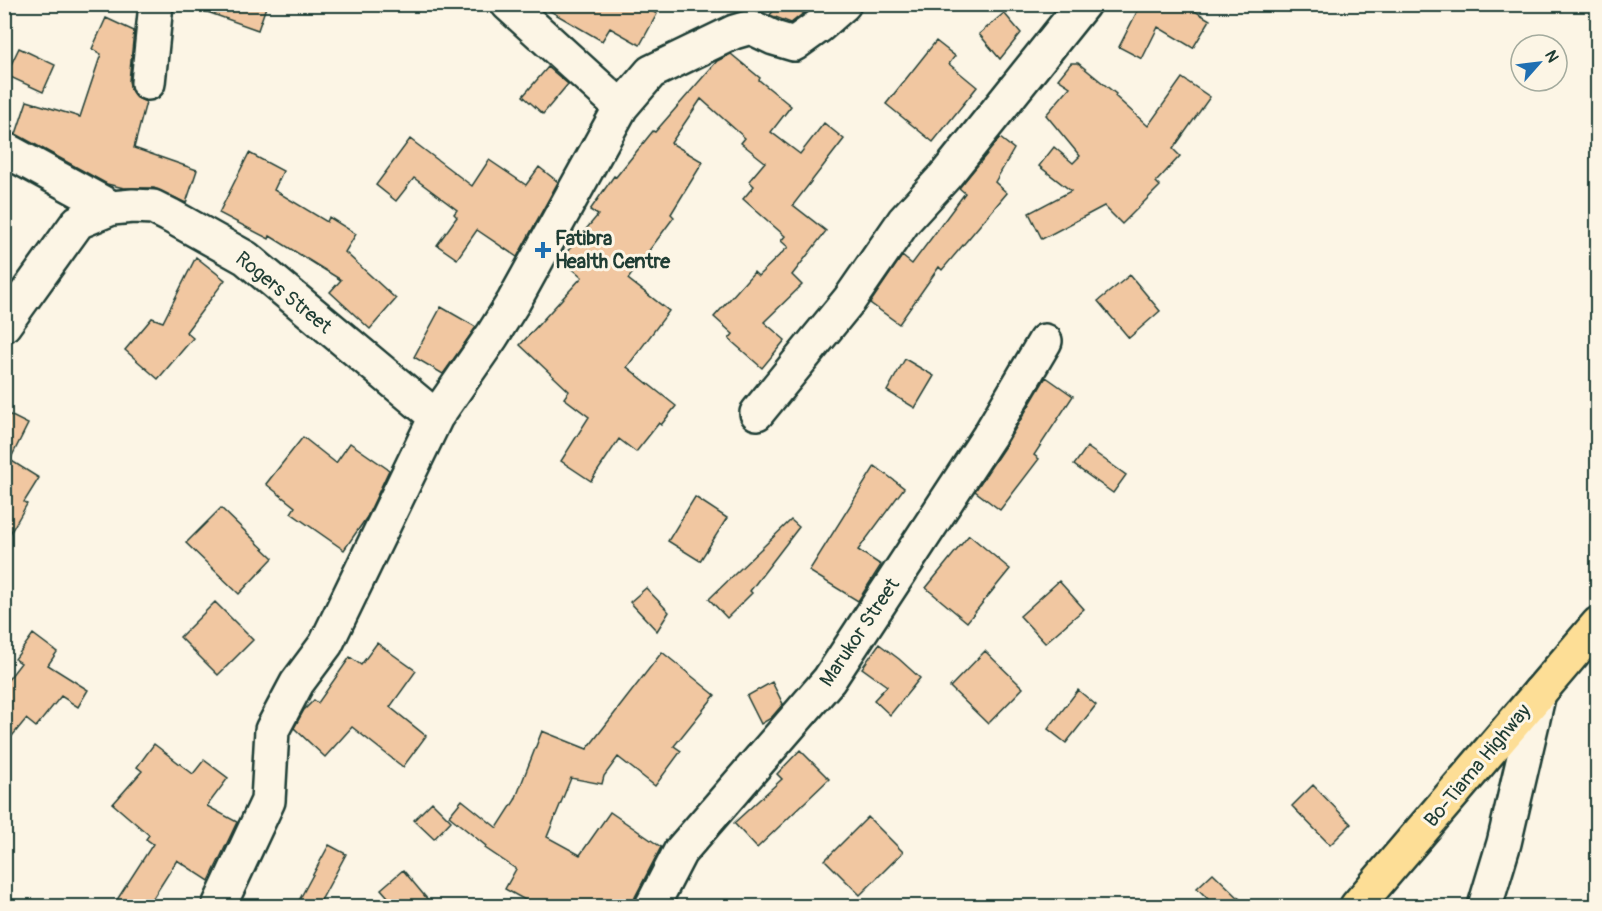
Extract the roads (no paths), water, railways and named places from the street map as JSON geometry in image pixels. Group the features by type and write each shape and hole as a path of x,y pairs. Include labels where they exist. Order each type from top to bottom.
{"highway":[{"name":"Bo-Tiama Highway","path":"1357,906 1598,624"}],"street":[{"path":"148,82 156,4"},
{"path":"508,4 621,107"},
{"path":"219,906 268,801 272,730 297,683 326,644 436,417 514,301 621,107 651,72 734,32 751,27 794,44 844,4"},
{"path":"757,413 850,299 904,222 946,176 1083,4"},
{"path":"4,149 112,208"},
{"name":"Rogers Street","path":"112,208 153,207 246,258 436,417"},
{"path":"4,325 78,222 112,208"},
{"name":"Marukor Street","path":"652,906 680,852 829,680 989,436 1045,341"},
{"path":"1485,906 1504,843 1539,693"}],"place":[{"name":"Fatibra Health Centre","path":"543,250"}]}
